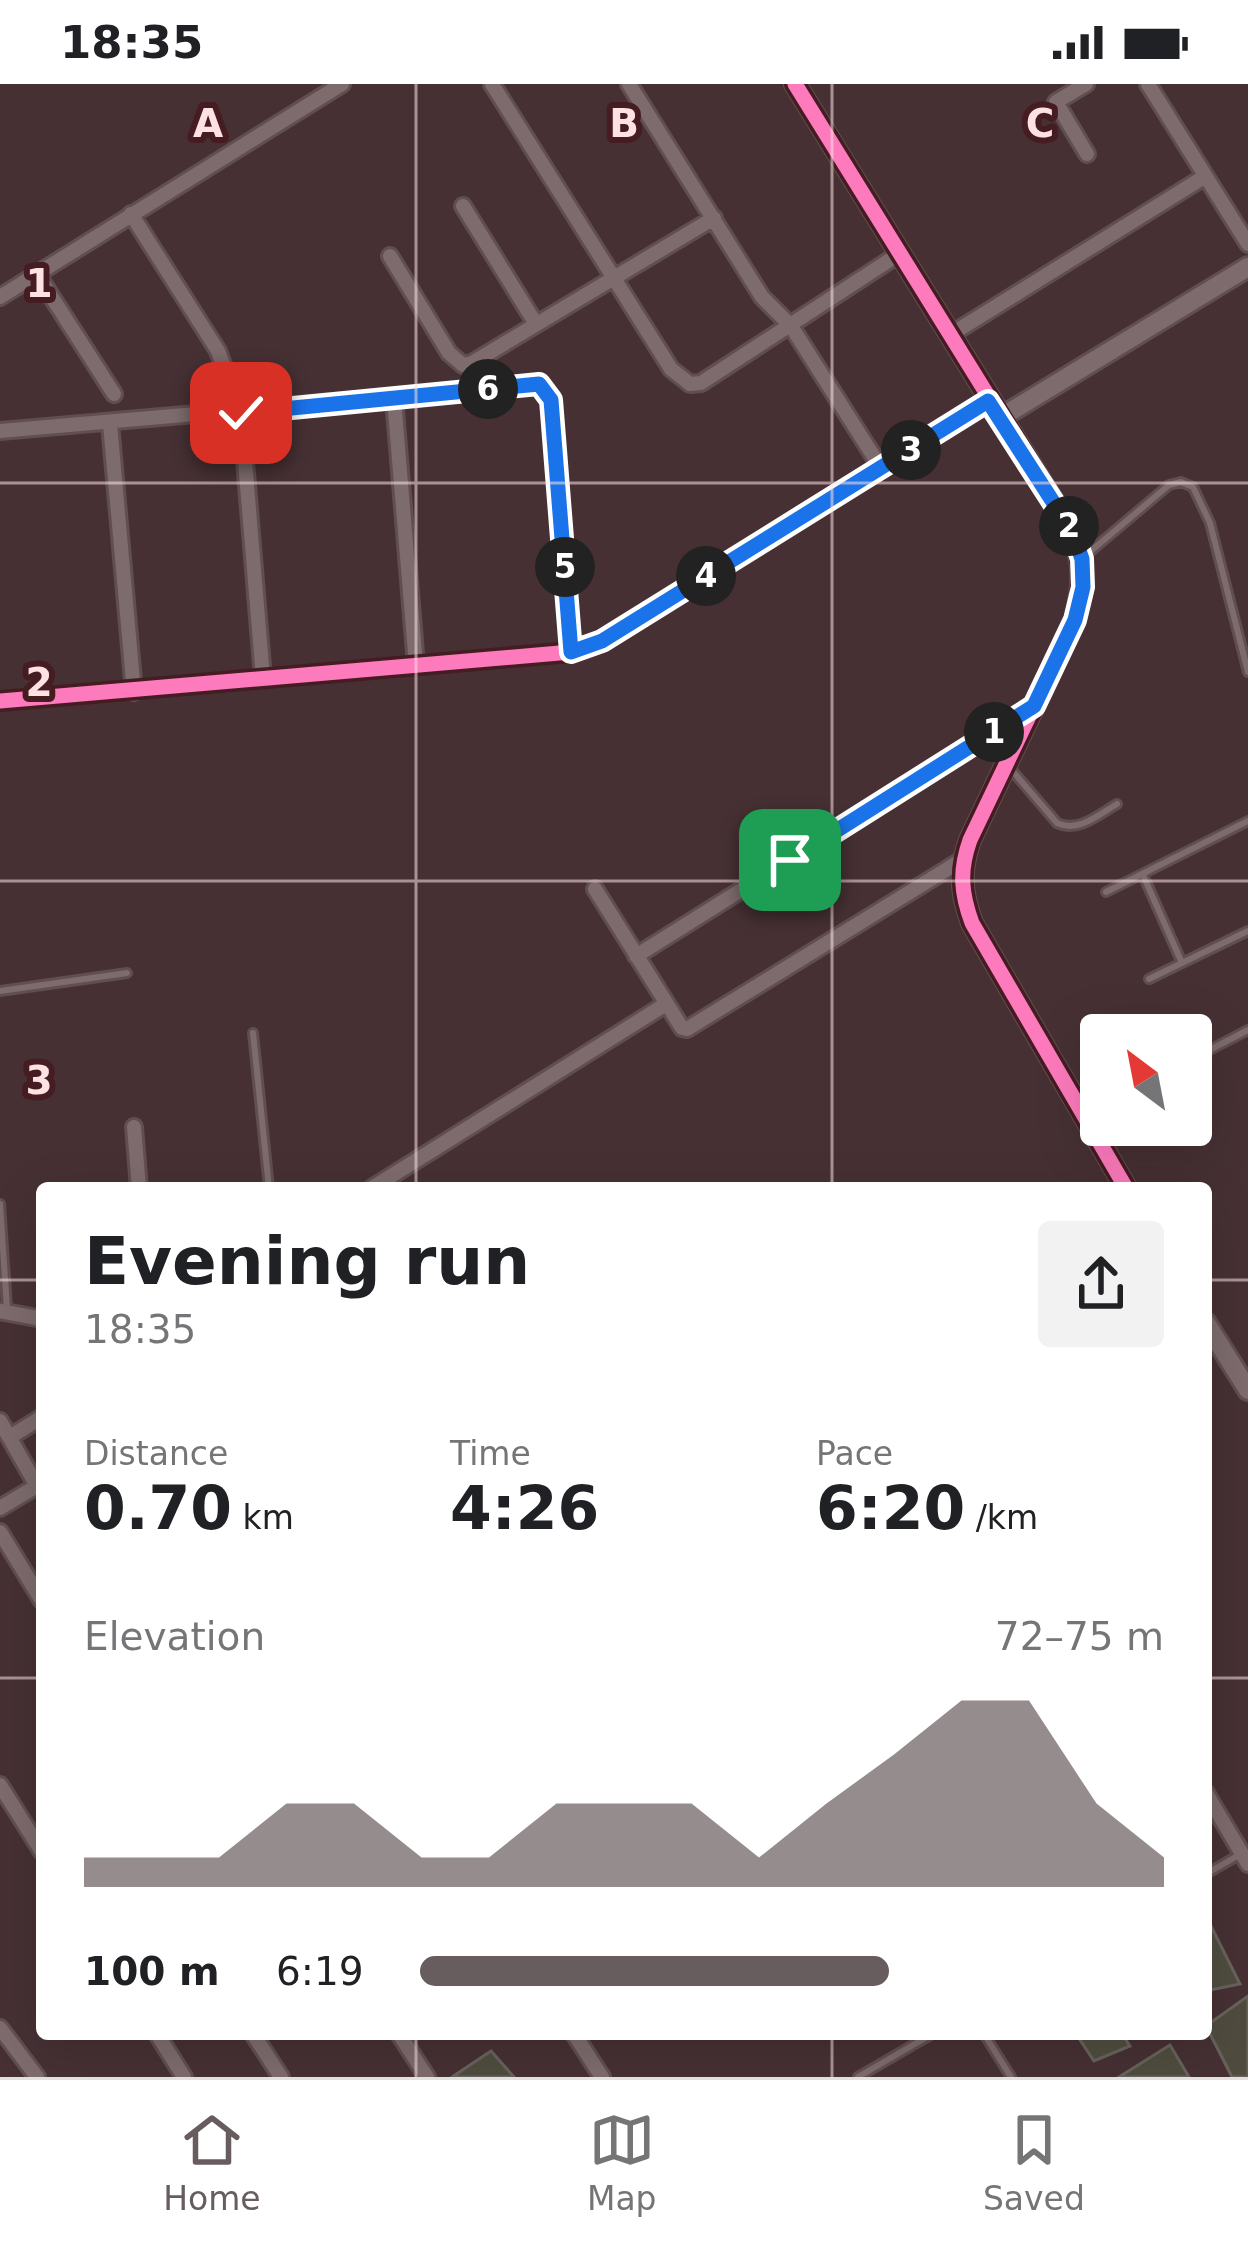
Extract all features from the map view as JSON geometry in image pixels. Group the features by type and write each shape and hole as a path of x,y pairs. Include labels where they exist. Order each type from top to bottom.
{"street":[{"path":"0,297 342,84"},
{"path":"492,84 671,369 690,384 701,383 899,254"},
{"path":"629,84 762,297 791,326 881,468"},
{"path":"795,84 1073,533 1082,559 1083,587 1075,620 962,860 961,892 972,923 1123,1182"},
{"path":"1045,84 1087,154"},
{"path":"1056,102 1087,84"},
{"path":"1148,84 1248,244"},
{"path":"950,335 1204,177"},
{"path":"463,206 536,324"},
{"path":"131,214 218,351 241,413 263,678"},
{"path":"390,256 455,361 472,363 714,218"},
{"path":"1000,418 1248,267"},
{"path":"37,274 114,394"},
{"path":"0,431 539,384 549,392 571,652"},
{"path":"394,398 416,665"},
{"path":"0,700 571,652 602,641 988,401"},
{"path":"110,424 134,692"},
{"path":"636,956 1034,706"},
{"path":"595,889 682,1028 696,1027 962,860"},
{"path":"382,1182 666,1004"},
{"path":"134,1126 139,1182"},
{"path":"4,1311 36,1318"},
{"path":"1212,1332 1248,1390"},
{"path":"0,1420 36,1478"},
{"path":"10,1436 36,1421"},
{"path":"0,1508 36,1487"},
{"path":"0,1532 36,1591"},
{"path":"0,1785 36,1842"},
{"path":"1212,1803 1245,1859"},
{"path":"0,2028 36,2077"},
{"path":"161,2040 184,2077"},
{"path":"257,2040 280,2077"},
{"path":"403,2040 427,2077"},
{"path":"578,2040 602,2077"}],"lane":[{"path":"1082,559 1169,485 1181,482 1193,487 1210,523 1248,671"},
{"path":"1008,765 1057,823 1067,827 1081,825 1117,804"},
{"path":"1106,892 1248,821"},
{"path":"1143,874 1182,963"},
{"path":"1149,979 1248,931"},
{"path":"0,991 127,973"},
{"path":"1212,1049 1248,1030"},
{"path":"253,1033 268,1182"},
{"path":"0,1204 4,1311"},
{"path":"1212,1872 1245,1859"},
{"path":"858,2077 922,2040"},
{"path":"989,2040 1011,2077"}],"building":[{"path":"1212,1928 1240,1984 1212,1990"},
{"path":"1248,1996 1248,2077 1232,2077 1212,2038 1212,2022"},
{"path":"1080,2040 1126,2040 1130,2046 1094,2061"},
{"path":"1170,2045 1189,2077 1119,2077"},
{"path":"491,2051 514,2077 452,2077"}],"cycle path":[{"path":"795,84 1073,533 1080,555 1082,576 1075,620 970,840 963,882 972,923 1123,1182"},
{"path":"0,701 571,652 602,641 989,401"}],"route":[{"path":"241,413 545,387 551,400 571,652 602,641 988,401 1073,533 1082,559 1083,587 1075,620 1034,706 790,860"}]}
